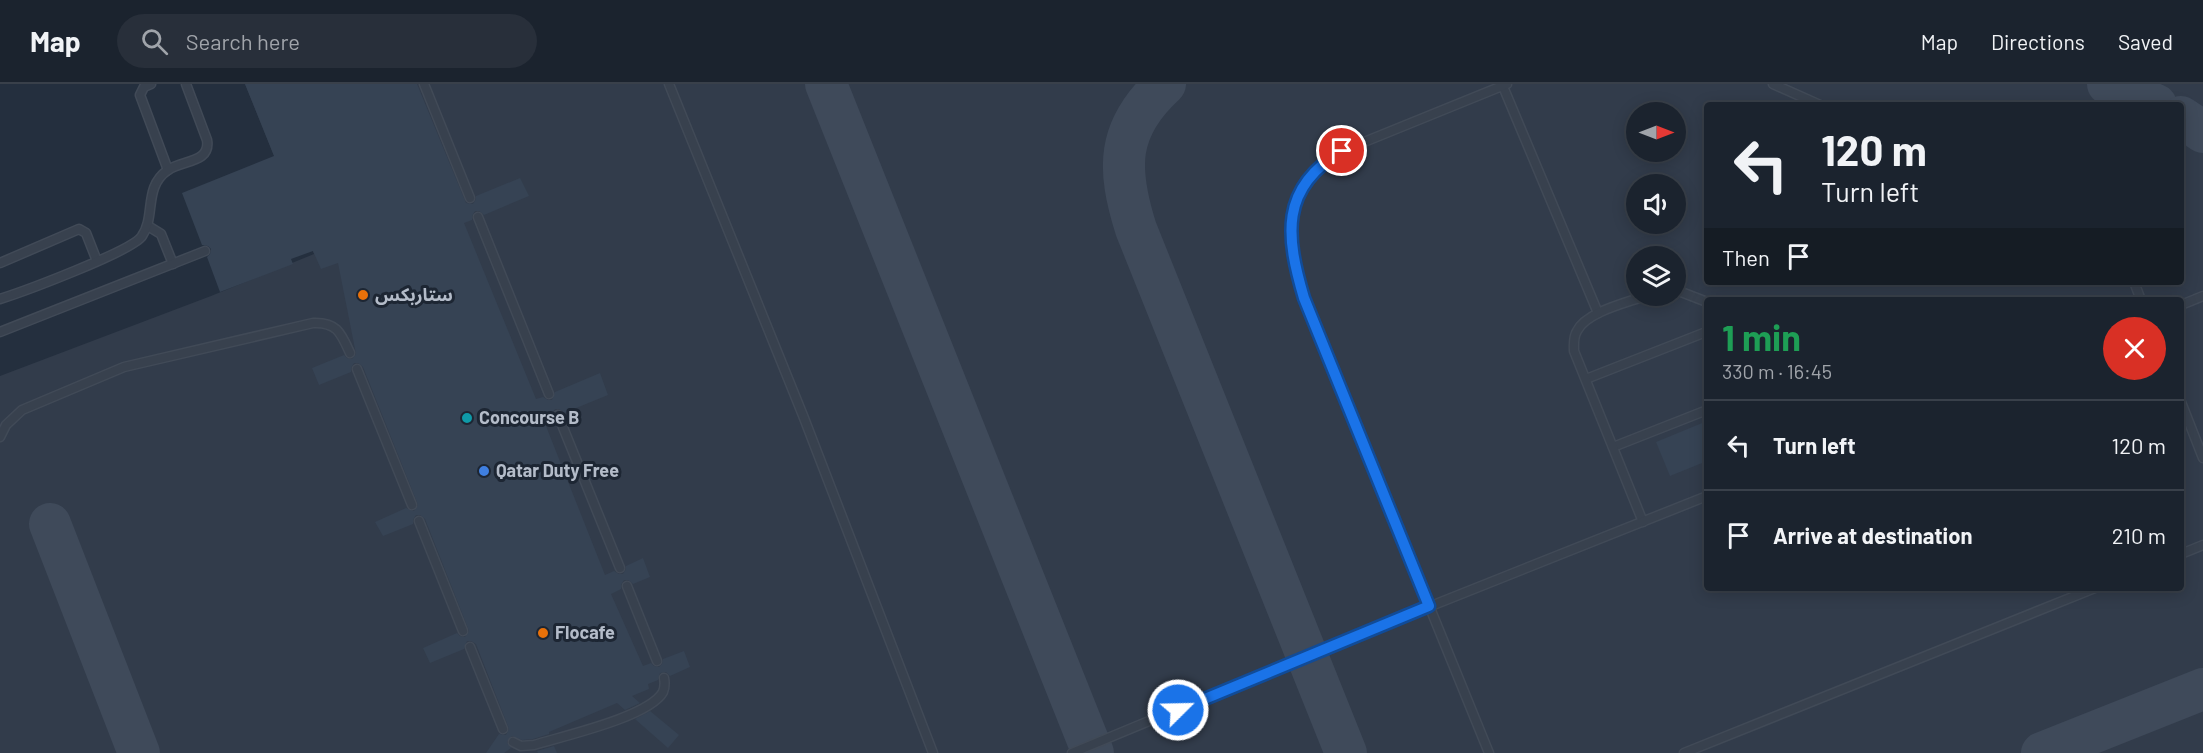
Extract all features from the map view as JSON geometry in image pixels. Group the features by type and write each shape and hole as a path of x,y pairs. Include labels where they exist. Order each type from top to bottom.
{"lane":[{"path":"151,84 144,87 140,95 168,170"},
{"path":"1,299 132,246 140,239 148,226 149,204 156,183 168,170 203,156 207,149 207,140 186,84"},
{"path":"424,84 470,198"},
{"path":"669,84 804,418 933,753"},
{"path":"1773,84 1813,102"},
{"path":"1489,753 1304,298 1291,243 1291,226 1297,198 1313,173 1326,160 1342,151 1504,85 1598,314"},
{"path":"478,217 549,394"},
{"path":"148,226 161,234 173,264"},
{"path":"0,263 78,229 86,233 97,261"},
{"path":"0,333 205,251"},
{"path":"1686,294 1704,301"},
{"path":"2184,304 2203,296"},
{"path":"1626,304 1598,314 1583,323 1575,334 1574,351 1643,522"},
{"path":"0,437 6,425 21,410 113,371 146,361 324,322 334,327 342,335 350,352"},
{"path":"1586,379 1704,333"},
{"path":"357,369 412,505"},
{"path":"2184,410 2203,458"},
{"path":"1613,447 1704,411"},
{"path":"558,416 620,568"},
{"path":"1072,753 1429,606 1704,497"},
{"path":"419,522 463,631"},
{"path":"2184,553 2203,545"},
{"path":"627,586 657,661"},
{"path":"1684,753 2088,591"},
{"path":"470,647 503,729"},
{"path":"513,742 521,746 534,745 630,716 656,701 665,686 664,678"}],"shaded area":[{"path":"245,84 2203,84 2203,753 0,753 0,376 211,296 314,254"}],"building":[{"name":"Concourse B","path":"245,84 417,84 466,203 473,204 476,196 520,178 529,196 484,215 475,211 472,220 464,223 536,399 543,397 552,400 555,392 600,373 608,395 564,413 555,409 552,418 544,421 605,575 614,571 623,574 626,566 643,558 650,577 633,584 624,580 621,589 611,594 643,666 651,663 659,667 663,659 684,651 690,667 670,676 666,672 660,673 658,680 648,684 649,689 632,696 640,703 625,710 617,703 533,739 522,740 512,736 507,742 511,748 504,753 486,753 499,734 506,735 509,729 476,644 467,641 464,649 430,663 423,648 457,633 465,637 469,631 425,519 416,515 413,524 383,536 375,522 406,508 414,511 418,505 363,367 354,363 351,372 319,385 312,368 344,355 352,359 356,354 338,263 321,269 313,251 291,259 293,264 220,292 207,257 211,249 202,245 182,193 274,156"},
{"path":"1704,422 1704,462 1670,476 1656,442"},
{"path":"650,711 679,735 668,748 635,719"},
{"path":"554,746 557,753 538,753 537,751"}],"taxiway":[{"path":"826,84 1093,753"},
{"path":"1165,84 1137,117 1129,134 1124,169 1130,207 1136,229 1346,753"},
{"path":"2108,84 2149,102"},
{"path":"2184,119 2203,132"},
{"path":"50,524 139,753"},
{"path":"2042,753 2203,689"}],"place":[{"name":"ستاربكس","path":"363,295"},
{"name":"Concourse B","path":"467,418"},
{"name":"Qatar Duty Free","path":"484,471"},
{"name":"Flocafe","path":"543,633"}],"route":[{"path":"1178,710 1429,606 1304,298 1295,268 1291,226 1297,198 1313,173 1326,160 1342,151"}]}
